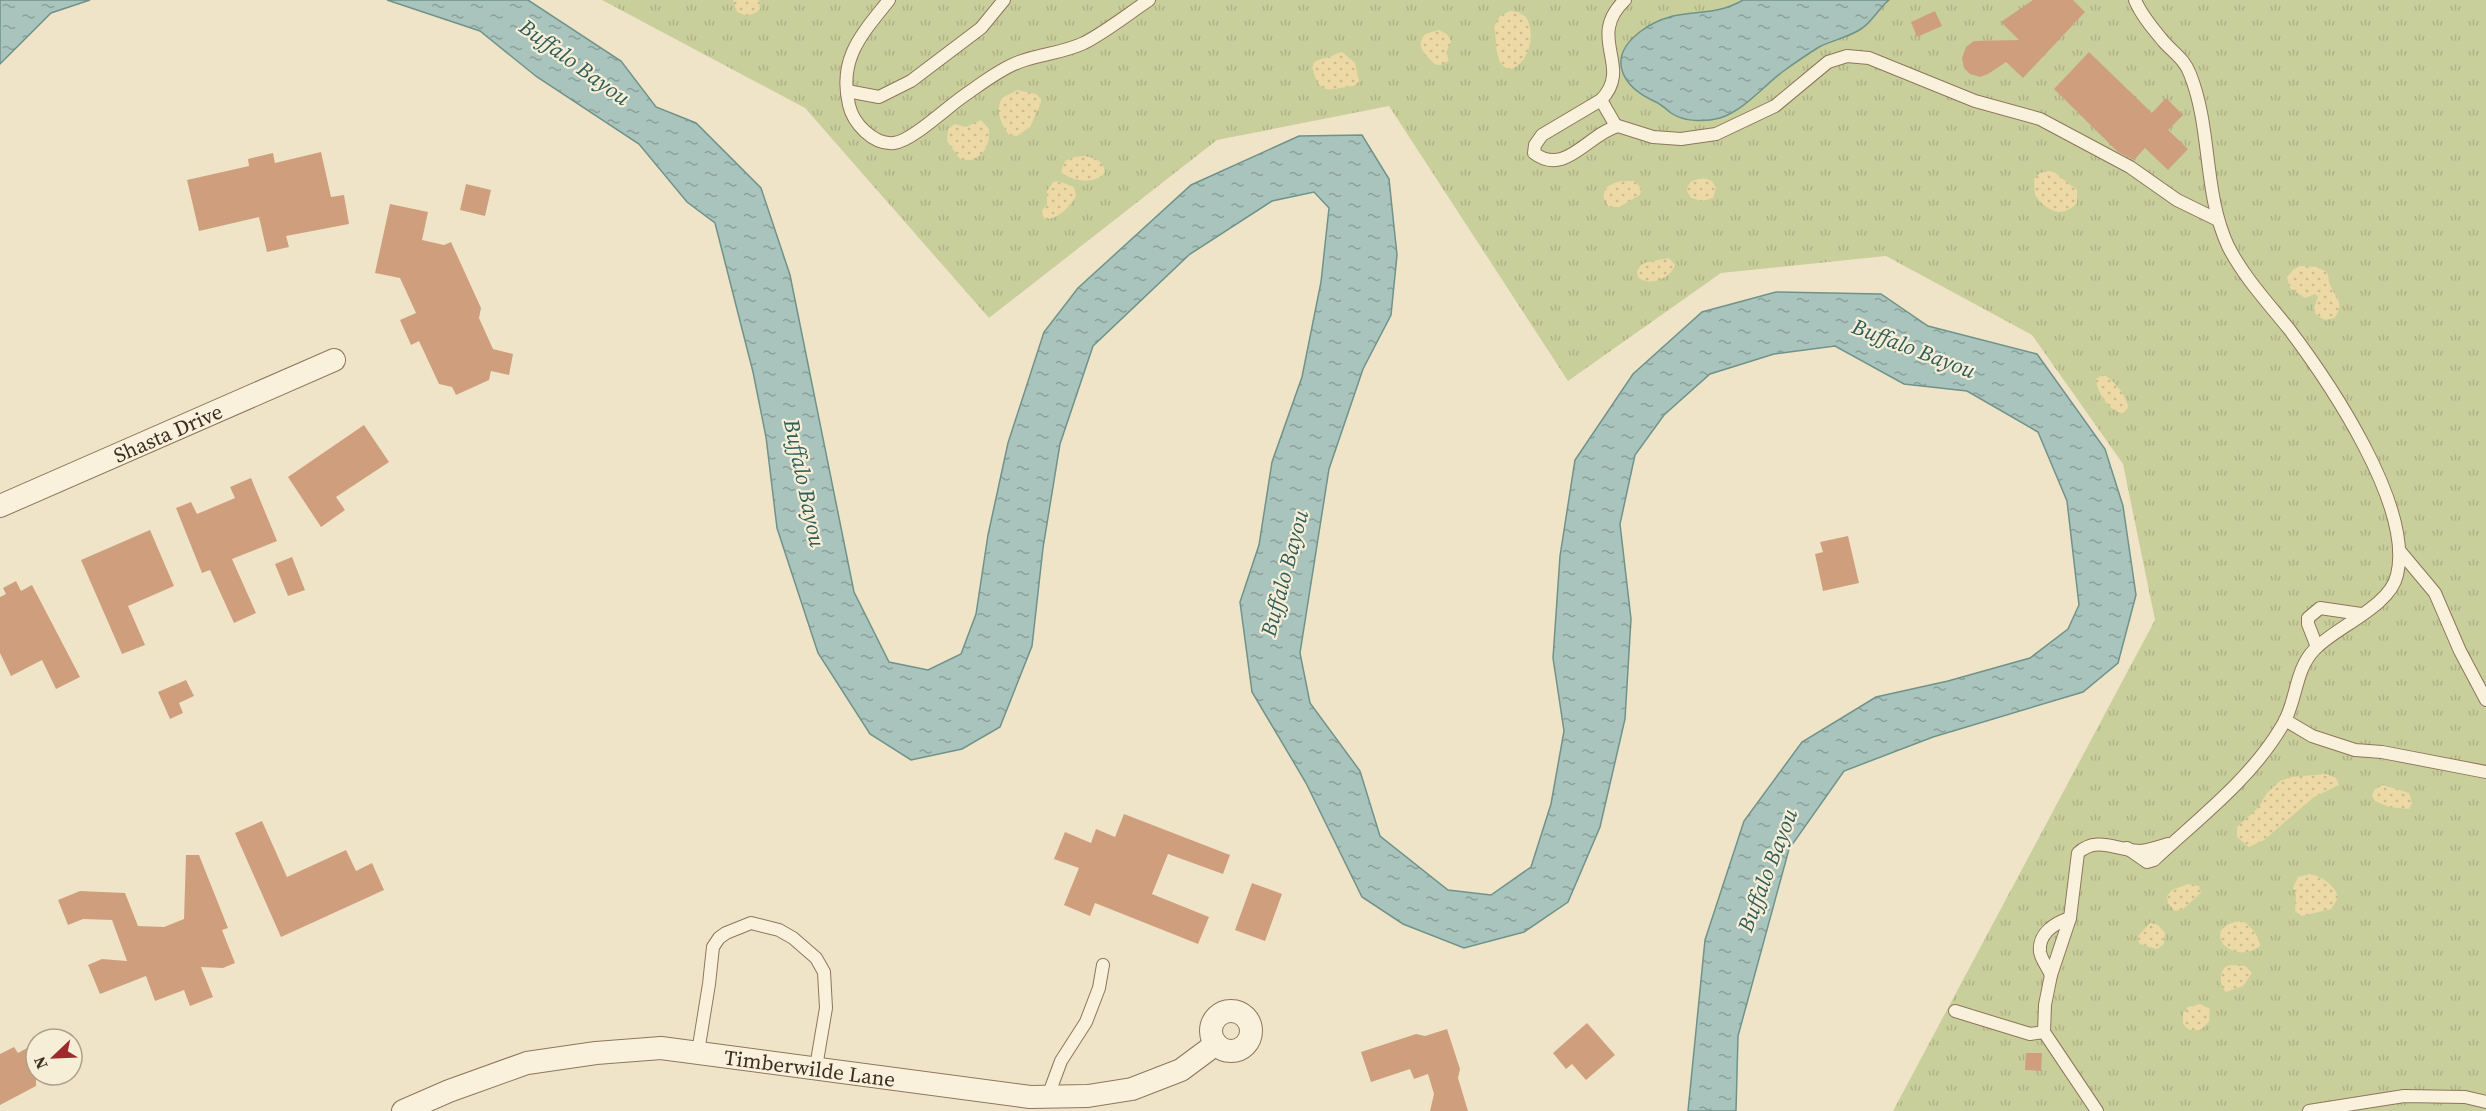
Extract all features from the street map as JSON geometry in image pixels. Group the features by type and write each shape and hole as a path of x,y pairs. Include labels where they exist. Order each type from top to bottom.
{"street":[{"name":"Shasta Drive","path":"0,506 334,360"},
{"name":"Timberwilde Lane","path":"403,1111 449,1091 527,1063 596,1053 661,1048 1030,1097 1088,1096 1132,1089 1181,1070 1216,1044"}],"lane":[{"path":"889,0 852,50 847,62 847,91 855,121 875,139 885,143 896,143 910,138 964,95 1003,70 1019,62 1063,51 1083,43 1149,0"},
{"path":"847,91 879,97 911,81 981,28 1004,0"},
{"path":"1625,0 1615,10 1608,24 1614,74 1608,93 1601,100 1542,135 1534,145 1534,153 1542,159 1552,162 1563,160 1591,139 1616,126 1653,136 1681,139 1716,134 1775,106 1828,62 1847,56 1869,58 1975,101 2040,119 2130,167 2177,200 2218,220"},
{"path":"2097,1111 2043,1032 2044,1005 2051,975 2070,918 2078,853 2084,847 2093,844 2140,851 2172,843 2213,806 2260,757 2285,720 2302,666 2317,647 2392,588 2397,576 2399,550 2391,509 2359,438 2322,376 2240,266 2228,246 2218,220 2204,130 2191,74 2184,62 2164,43 2135,0"},
{"path":"1601,100 1616,126"},
{"path":"2399,550 2435,593 2460,651 2486,700"},
{"path":"2317,647 2308,618 2320,608 2361,614"},
{"path":"2285,720 2312,736 2355,750 2382,752 2486,771"},
{"path":"2051,975 2040,953 2042,939 2049,928 2070,918"},
{"path":"698,1052 709,984 712,947 726,933 752,923 779,930 793,938 816,958 824,972 826,1008 816,1067"},
{"path":"1048,1096 1061,1061 1086,1022 1099,988 1103,965"},
{"path":"1954,1011 2030,1034 2043,1032"},
{"path":"2309,1111 2404,1096 2465,1097 2486,1102"}],"green space":[{"path":"602,0 2486,0 2486,1111 1893,1111 2155,620 2123,464 2032,335 1886,256 1721,273 1568,381 1389,106 1217,140 989,318 805,108"}],"sand":[{"path":"733,0 759,0 760,9 749,15 740,14"},
{"path":"1510,11 1518,12 1526,17 1531,31 1527,54 1518,65 1511,69 1505,67 1498,58 1494,27 1500,16"},
{"path":"1439,30 1448,35 1451,41 1446,53 1448,61 1438,65 1421,48 1421,41 1425,34"},
{"path":"1342,52 1355,63 1359,81 1354,86 1332,89 1322,87 1314,73 1314,63"},
{"path":"1017,90 1036,94 1041,99 1041,103 1030,127 1017,136 1009,135 1006,131 1001,122 999,108 1002,98"},
{"path":"981,120 989,129 986,148 978,157 960,159 947,141 948,129 955,124 966,127"},
{"path":"1084,156 1100,162 1105,172 1102,176 1092,180 1081,180 1070,178 1061,172 1065,161"},
{"path":"2054,172 2077,190 2077,203 2066,211 2049,209 2035,195 2034,179 2040,173"},
{"path":"1697,179 1712,181 1716,188 1713,198 1702,201 1691,198 1687,191 1689,184"},
{"path":"1058,181 1074,187 1076,196 1063,212 1050,219 1045,219 1041,212 1047,204 1047,191 1053,182"},
{"path":"1635,181 1641,189 1640,195 1619,207 1609,207 1604,199 1604,191 1611,184"},
{"path":"1669,258 1675,265 1664,278 1648,281 1638,277 1637,271 1641,265"},
{"path":"2300,266 2317,267 2327,272 2339,306 2334,318 2325,320 2316,315 2314,308 2318,297 2315,294 2305,298 2290,288 2287,277"},
{"path":"2103,375 2115,384 2125,399 2128,408 2123,413 2113,409 2101,395 2096,379"},
{"path":"2326,774 2336,778 2339,785 2314,797 2264,840 2249,847 2237,837 2237,827 2257,809 2267,793 2280,781 2291,777"},
{"path":"2383,785 2409,793 2412,803 2409,809 2389,807 2375,801 2372,796 2374,790"},
{"path":"2310,874 2328,882 2338,898 2331,909 2302,916 2295,911 2296,895 2293,888 2298,877"},
{"path":"2188,884 2199,886 2201,893 2183,909 2175,911 2168,903 2167,896 2172,890"},
{"path":"2241,921 2251,927 2260,946 2249,951 2238,952 2223,944 2220,937 2222,930 2228,924"},
{"path":"2150,923 2158,925 2165,933 2164,944 2157,949 2140,944 2138,941 2139,935"},
{"path":"2245,966 2252,973 2243,986 2226,992 2221,984 2221,977 2225,967"},
{"path":"2200,1004 2210,1009 2209,1022 2200,1030 2189,1030 2183,1024 2183,1013 2188,1007"}],"water":[{"path":"0,0 90,0 51,13 0,64"},
{"name":"Buffalo Bayou","path":"387,0 528,0 621,61 656,107 696,123 761,188 790,275 854,592 889,662 928,670 961,654 976,614 988,535 1008,443 1044,332 1078,288 1191,185 1299,136 1362,135 1389,179 1397,255 1391,315 1363,369 1329,469 1300,653 1310,703 1360,771 1380,836 1448,890 1491,895 1531,867 1551,804 1564,731 1553,658 1560,556 1575,460 1633,374 1702,312 1776,292 1881,294 1928,326 2037,354 2105,449 2123,506 2136,595 2118,663 2083,692 1933,737 1844,771 1789,849 1738,1036 1736,1111 1688,1111 1705,940 1744,821 1802,742 1876,697 1948,681 2030,658 2068,629 2079,605 2067,501 2038,432 1967,391 1904,384 1835,346 1774,354 1710,374 1664,415 1635,455 1620,524 1631,619 1625,719 1600,827 1568,902 1524,932 1464,948 1403,924 1362,897 1306,783 1252,692 1240,602 1259,545 1272,462 1302,377 1321,282 1329,208 1314,192 1272,201 1190,254 1093,346 1060,444 1043,548 1032,646 1000,727 962,749 911,760 870,734 818,653 777,528 766,437 753,372 715,223 687,202 639,144 537,77 480,31"},
{"path":"1743,0 1889,0 1861,29 1819,47 1777,76 1738,109 1720,118 1695,120 1676,116 1644,96 1627,80 1622,71 1623,51 1641,31 1667,18 1717,10"}],"building":[{"path":"2033,0 2073,0 2085,12 2023,78 2006,62 1980,77 1970,74 1964,68 1962,58 1966,47 1974,41 2019,40 2001,22"},
{"path":"1935,11 1942,26 1917,37 1911,22"},
{"path":"2089,52 2152,113 2166,98 2183,115 2168,130 2188,149 2168,170 2145,148 2134,160 2118,152 2054,89"},
{"path":"321,152 331,197 344,195 349,224 286,236 289,247 267,252 259,217 199,231 187,180 249,166 248,159 273,153 275,163"},
{"path":"466,184 491,190 485,216 460,210"},
{"path":"390,204 428,212 422,240 444,245 451,242 481,308 479,318 493,349 513,354 509,375 491,371 489,380 456,395 452,387 439,384 419,341 411,345 400,320 416,313 400,278 375,273"},
{"path":"364,425 389,462 336,497 345,510 321,527 288,477"},
{"path":"251,478 277,541 232,559 256,613 234,623 210,570 202,573 176,508 191,502 197,514 235,498 230,487"},
{"path":"150,530 174,586 128,606 145,645 122,654 81,560"},
{"path":"1848,536 1859,583 1823,591 1815,554 1823,552 1820,542"},
{"path":"292,557 305,590 288,596 275,564"},
{"path":"16,581 21,591 32,585 80,677 56,689 42,660 11,676 0,653 0,597 6,594 3,588"},
{"path":"186,680 194,696 179,703 183,713 170,719 158,692"},
{"path":"1124,814 1230,855 1223,874 1168,854 1152,894 1209,917 1198,944 1095,903 1090,916 1064,905 1079,868 1054,859 1065,832 1091,843 1096,829 1115,837"},
{"path":"262,821 287,877 346,850 356,871 372,863 384,890 281,937 235,833"},
{"path":"186,855 199,855 228,928 222,930 235,963 223,968 201,967 213,997 190,1006 184,990 155,1001 146,976 100,994 88,965 102,959 127,961 112,920 83,919 68,925 58,900 80,891 125,893 138,926 164,927 184,919"},
{"path":"1252,883 1282,894 1265,941 1235,930"},
{"path":"1587,1023 1615,1055 1586,1080 1572,1064 1566,1069 1553,1053"},
{"path":"1447,1029 1460,1069 1458,1078 1468,1111 1430,1111 1434,1094 1428,1074 1414,1079 1410,1069 1371,1082 1361,1052 1416,1034 1425,1036"},
{"path":"14,1047 18,1053 24,1050 24,1087 34,1087 0,1105 0,1054"},
{"path":"2026,1053 2042,1053 2041,1071 2025,1070"}]}
